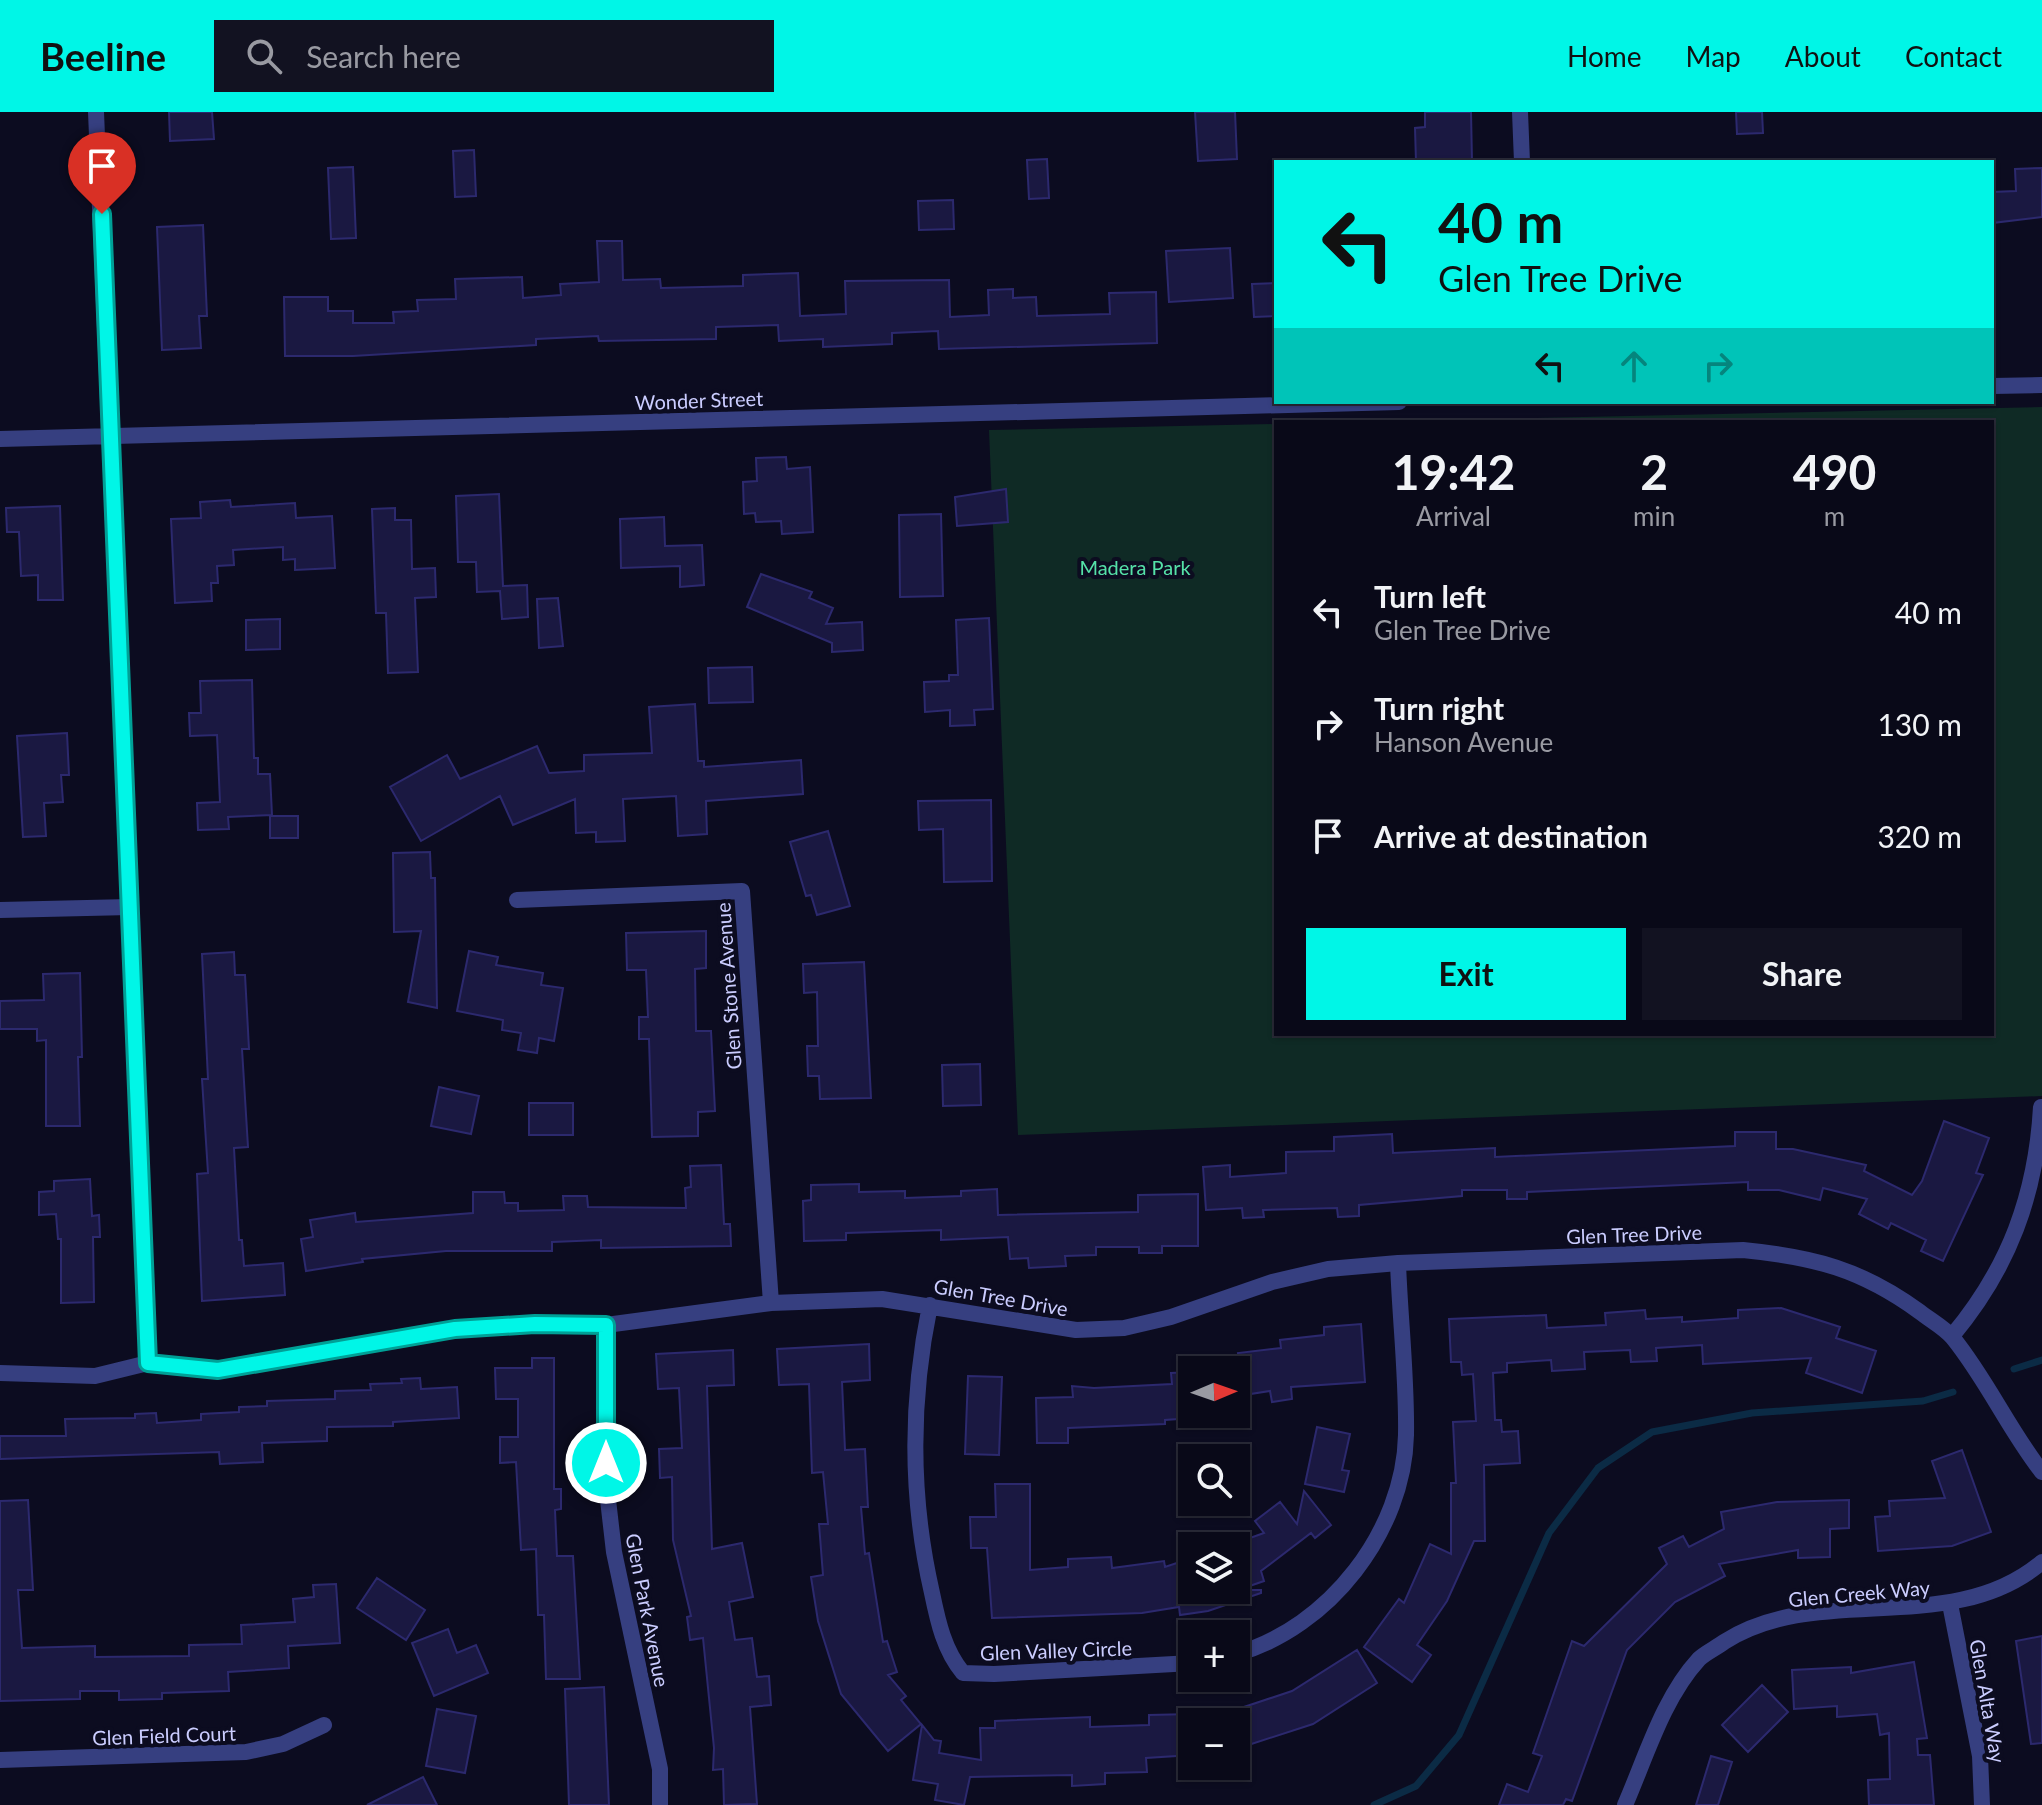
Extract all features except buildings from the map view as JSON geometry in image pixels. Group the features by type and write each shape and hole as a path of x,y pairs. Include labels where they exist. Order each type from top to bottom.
{"street":[{"path":"96,112 148,1363"},
{"path":"1520,112 1522,160"},
{"path":"1994,386 2042,385"},
{"name":"Wonder Street","path":"0,439 1323,404"},
{"name":"Glen Stone Avenue","path":"517,900 742,891 771,1303"},
{"path":"0,910 130,907"},
{"path":"1952,1336 1994,1280 2018,1231 2036,1158 2041,1107"},
{"name":"Glen Tree Drive","path":"0,1373 95,1376 148,1363 218,1370 455,1329 535,1324 606,1325 771,1303 882,1299 1063,1329 1124,1328 1171,1317 1286,1278 1328,1269 1398,1263 1705,1251 1791,1255 1843,1267 1891,1290 1952,1336 2042,1472"},
{"path":"1250,1647 1319,1610 1345,1585 1393,1503 1406,1437 1398,1263"},
{"name":"Glen Valley Circle","path":"930,1305 915,1408 915,1477 920,1543 948,1655 963,1673 1178,1664"},
{"name":"Glen Park Avenue","path":"606,1325 607,1491 614,1552 660,1769 660,1805"},
{"name":"Glen Creek Way","path":"1625,1805 1670,1702 1700,1658 1745,1629 1791,1617 1950,1604 2004,1587 2042,1562"},
{"name":"Glen Alta Way","path":"1950,1604 1980,1756 1982,1805"},
{"name":"Glen Field Court","path":"0,1760 246,1752 283,1744 324,1725"}],"green space":[{"name":"Madera Park","path":"2042,407 2042,1096 1018,1135 989,430 1274,424 1274,1036 1994,1036 1994,420 1447,420"}],"waterway":[{"path":"2014,1369 2042,1360"},
{"path":"1374,1805 1416,1786 1459,1735 1549,1533 1598,1468 1652,1432 1752,1413 1923,1401 1953,1392"}],"route":[{"path":"102,214 148,1363 218,1370 455,1329 535,1324 606,1325 606,1463"}]}
